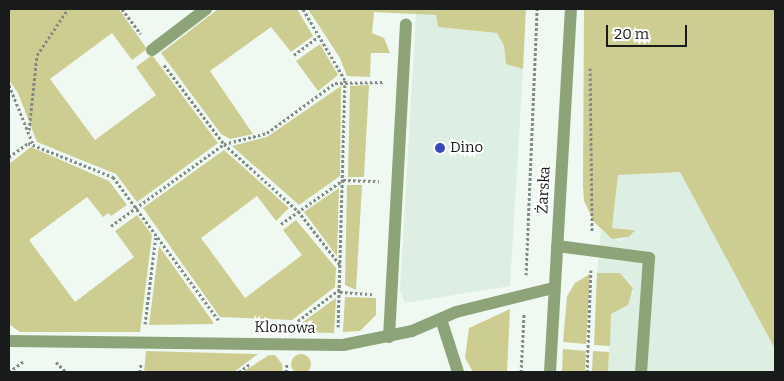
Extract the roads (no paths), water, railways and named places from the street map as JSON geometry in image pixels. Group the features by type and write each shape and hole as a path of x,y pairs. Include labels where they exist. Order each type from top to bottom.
{"street":[{"path":"152,50 206,9"},
{"name":"Żarska","path":"550,372 553,288 570,9"},
{"path":"389,337 388,296 406,24"},
{"path":"557,246 649,258 641,372"},
{"name":"Klonowa","path":"9,341 338,345 389,337 441,319 553,288"},
{"path":"441,319 458,372"}],"place":[{"name":"Dino","path":"440,148"}]}
